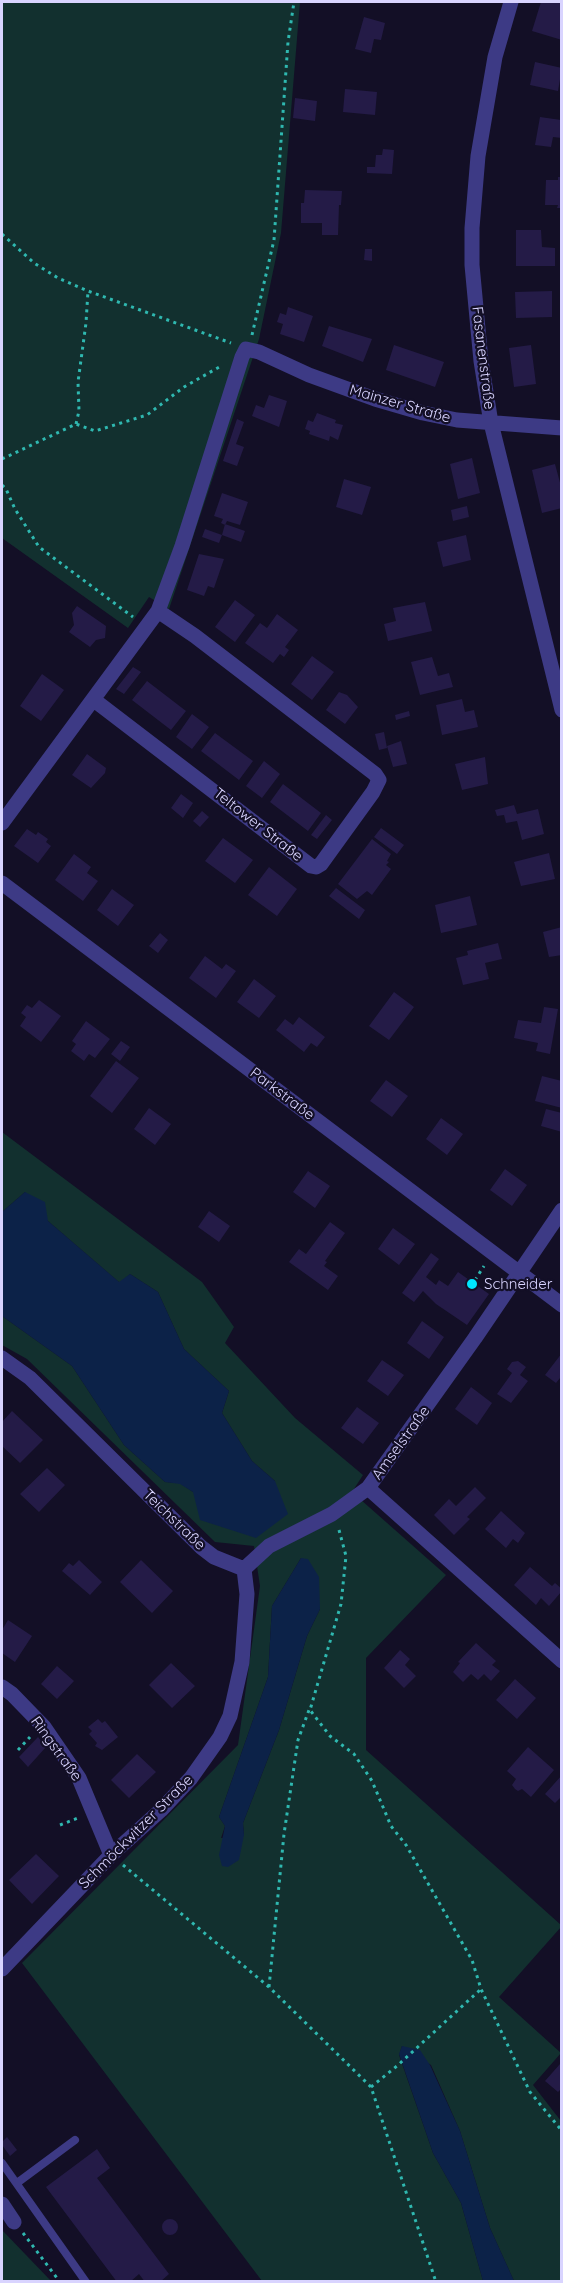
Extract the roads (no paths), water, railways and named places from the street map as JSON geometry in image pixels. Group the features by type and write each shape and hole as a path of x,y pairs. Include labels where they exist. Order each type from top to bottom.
{"street":[{"name":"Fasanenstraße","path":"511,2 495,57 478,156 472,228 472,265 481,362 491,423 561,710"},
{"name":"Mainzer Straße","path":"158,611 182,546 244,353 259,352 309,375 375,399 423,413 491,423 561,428"},
{"name":"Teltower Straße","path":"94,700 311,866 316,867 321,864 373,792 379,780 375,774 195,636 158,611"},
{"path":"2,823 158,611"},
{"name":"Parkstraße","path":"2,883 561,1305"},
{"path":"519,1273 561,1210"},
{"name":"Amselstraße","path":"519,1273 368,1488 561,1661"},
{"name":"Teichstraße","path":"2,1358 30,1378 201,1547 214,1557 244,1569"},
{"path":"244,1569 269,1546 332,1514 368,1488"},
{"name":"Schmöckwitzer Straße","path":"2,1969 111,1855 161,1810 191,1778 220,1737 230,1716 242,1662 247,1594 244,1569"},
{"name":"Ringstraße","path":"2,1687 12,1694 44,1727 80,1778 111,1855"},
{"path":"2,2204 14,2222"}],"lane":[{"path":"17,2183 75,2140"},
{"path":"2,2163 86,2282"}],"water":[{"path":"25,1192 45,1202 48,1221 119,1282 130,1274 158,1292 184,1349 229,1391 222,1413 252,1461 275,1481 288,1514 256,1538 200,1520 193,1492 180,1484 165,1482 124,1445 72,1366 2,1316 2,1212"},
{"path":"301,1558 308,1559 319,1577 320,1609 307,1636 279,1730 243,1823 244,1835 239,1860 228,1867 222,1866 219,1855 225,1826 219,1817 268,1677 272,1606"},
{"path":"402,2046 420,2050 430,2065 460,2131 490,2228 514,2281 483,2281 461,2203 433,2153 399,2054"}],"place":[{"name":"Schneider","path":"472,1284"}]}
